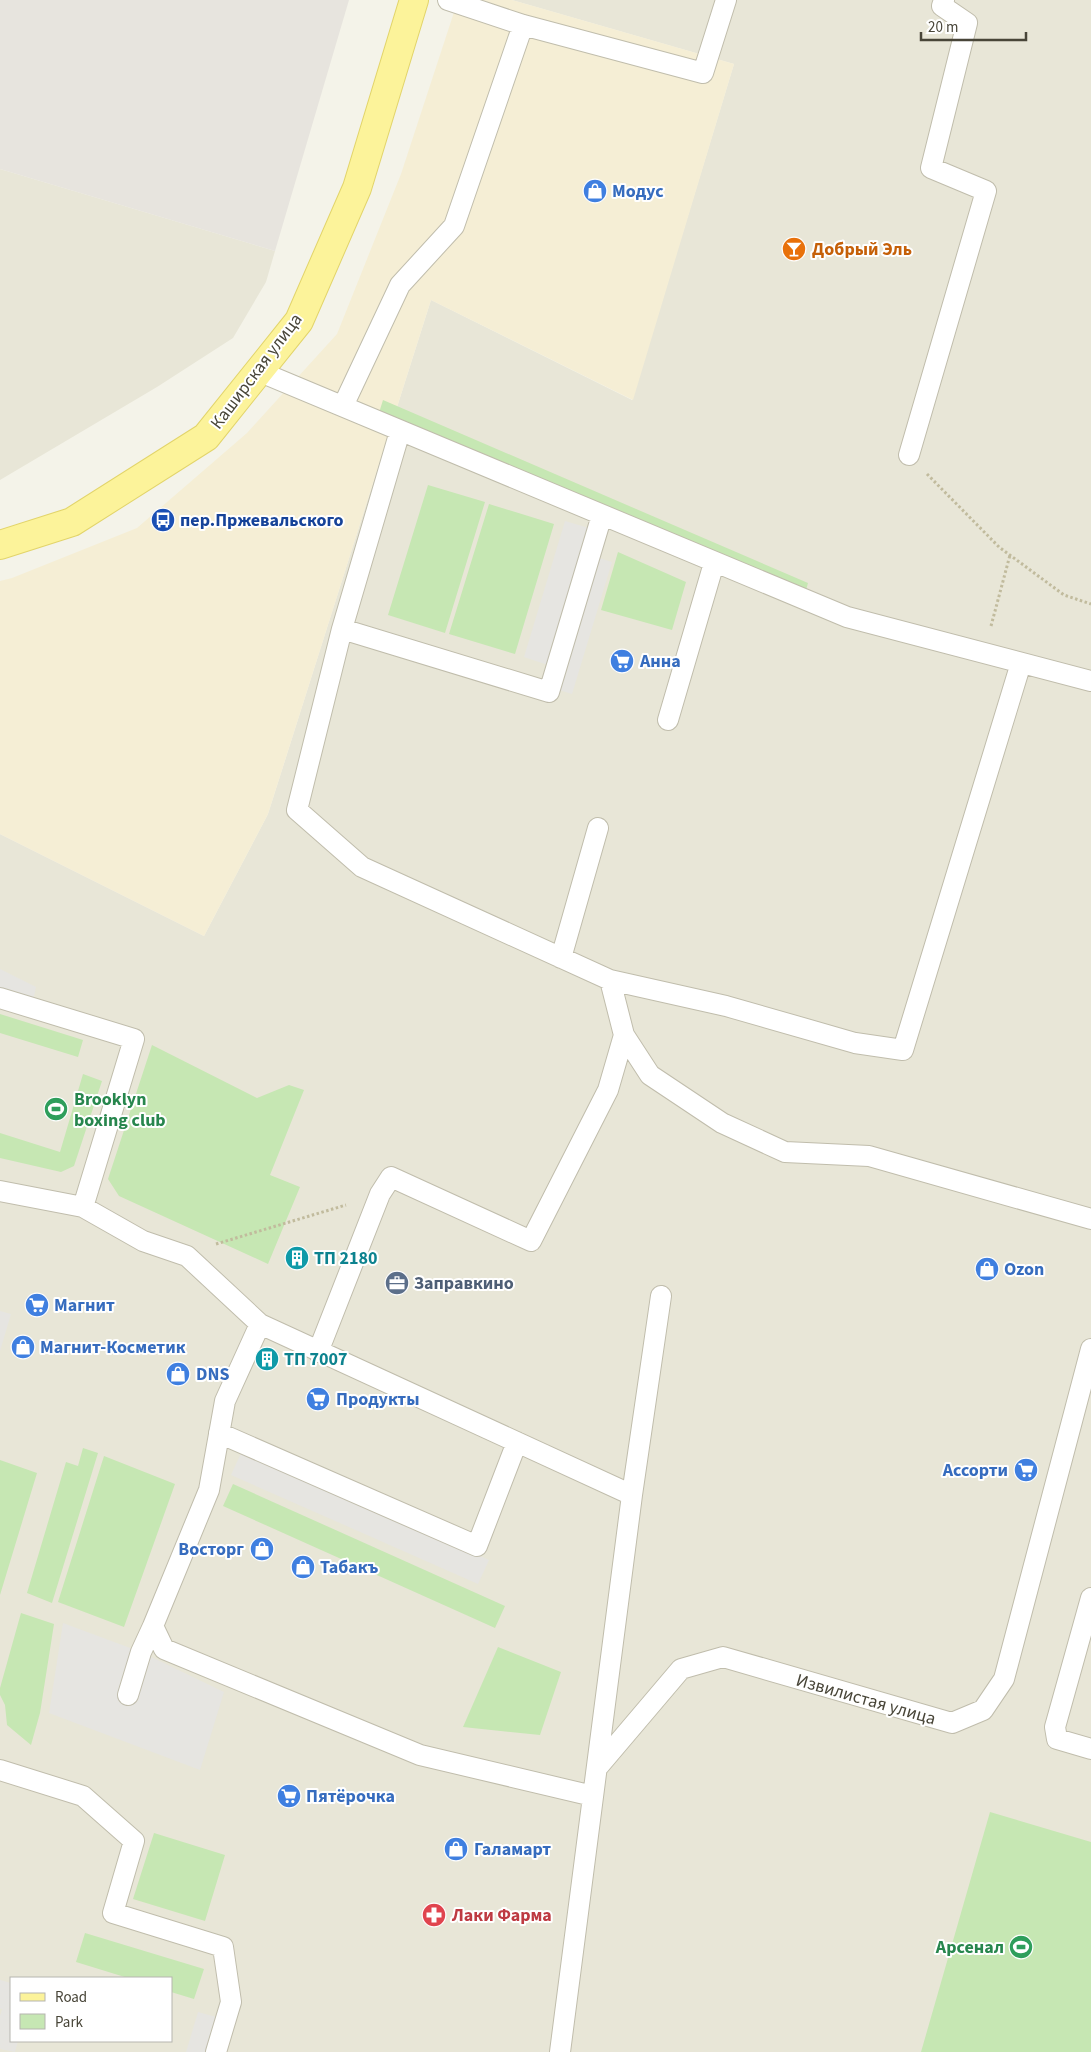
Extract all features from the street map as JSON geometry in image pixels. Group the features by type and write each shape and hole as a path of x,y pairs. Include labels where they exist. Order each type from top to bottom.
{"main road":[{"name":"Каширская улица","path":"0,545 72,522 206,437 298,320 357,188 414,0"}],"lane":[{"path":"448,0 523,25 703,73 726,0"},
{"path":"909,455 986,191 931,168 967,23 938,2"},
{"path":"342,406 400,285 454,226 523,25"},
{"path":"258,371 847,617 1091,681"},
{"path":"400,431 342,629 297,810 362,867 610,980 726,1006 855,1043 903,1050 1020,663"},
{"path":"342,629 549,692 602,515"},
{"path":"668,720 714,563"},
{"path":"561,958 598,828"},
{"path":"610,980 624,1035 650,1075 722,1123 785,1152 869,1156 1091,1219"},
{"path":"0,998 134,1039 83,1207"},
{"path":"318,1352 380,1194 391,1177 530,1241 608,1090 624,1035"},
{"path":"0,1191 83,1207 143,1241 187,1256 260,1324 632,1495"},
{"path":"560,2052 632,1495 661,1296"},
{"path":"128,1695 141,1652 209,1490 225,1401 260,1324"},
{"name":"Извилистая улица","path":"597,1768 681,1669 723,1658 952,1723 983,1710 1004,1679 1091,1349"},
{"path":"219,1434 477,1546 517,1442"},
{"path":"1091,1598 1055,1727 1057,1739 1091,1749"},
{"path":"153,1626 164,1649 420,1755 593,1796"},
{"path":"0,1770 83,1796 134,1842 113,1913 223,1947 231,2002 216,2052"}],"path":[{"path":"909,455 999,547 1064,595 1091,604"},
{"path":"983,653 1010,555"},
{"path":"187,1256 211,1246 380,1194"}],"shaded area":[{"path":"0,0 349,0 275,251 0,169"},
{"path":"458,0 512,0 734,64 633,400 431,300 268,814 204,936 0,834 0,581 12,578 137,528 247,433 337,334 401,174"},
{"path":"512,0 1091,0 1091,2052 0,2052 0,834 204,936 268,814 431,300 632,400 734,64"},
{"path":"0,169 275,251 266,282 233,338 157,387 0,480"},
{"path":"565,521 589,528 548,665 524,657"},
{"path":"596,557 612,562 572,694 556,689"},
{"path":"0,969 36,987 33,1001 0,989"},
{"path":"0,1311 11,1314 0,1351"},
{"path":"242,1451 489,1560 478,1584 231,1475"},
{"path":"63,1623 141,1652 224,1692 200,1770 49,1713"},
{"path":"0,1980 10,1983 10,2042 18,2042 15,2052 0,2049 0,2016 2,2009 0,2009"},
{"path":"198,2012 220,2018 209,2052 186,2052"}],"green space":[{"path":"383,400 808,583 805,594 378,416"},
{"path":"428,485 485,502 445,633 388,615"},
{"path":"489,504 554,524 515,654 449,634"},
{"path":"618,552 686,582 672,630 601,610"},
{"path":"0,1014 83,1040 78,1057 0,1033"},
{"path":"152,1045 257,1098 289,1085 304,1090 270,1175 300,1187 268,1264 119,1196 108,1179"},
{"path":"83,1074 102,1081 74,1166 61,1172 0,1158 0,1133 60,1152"},
{"path":"83,1448 98,1453 52,1603 27,1593 66,1462 78,1466"},
{"path":"104,1456 175,1484 124,1627 58,1602"},
{"path":"0,1460 37,1473 0,1595"},
{"path":"233,1484 505,1606 495,1628 223,1506"},
{"path":"21,1613 54,1624 40,1713 31,1745 7,1725 5,1705 0,1695 0,1688"},
{"path":"498,1647 561,1672 540,1735 463,1727"},
{"name":"Арсенал","path":"990,1812 1091,1842 1091,2052 921,2052"},
{"path":"154,1833 225,1855 205,1921 133,1899"},
{"path":"85,1933 204,1969 194,1999 172,1992 172,1977 125,1977 76,1962"}],"place":[{"name":"Модус","path":"595,191"},
{"name":"Добрый Эль","path":"794,249"},
{"name":"пер.Пржевальского","path":"163,520"},
{"name":"Анна","path":"622,661"},
{"name":"Brooklyn boxing club","path":"56,1109"},
{"name":"ТП 2180","path":"297,1258"},
{"name":"Ozon","path":"987,1269"},
{"name":"Заправкино","path":"397,1283"},
{"name":"Магнит","path":"37,1305"},
{"name":"Магнит-Косметик","path":"23,1347"},
{"name":"ТП 7007","path":"267,1359"},
{"name":"DNS","path":"178,1374"},
{"name":"Продукты","path":"318,1399"},
{"name":"Ассорти","path":"1026,1470"},
{"name":"Восторг","path":"262,1549"},
{"name":"Табакъ","path":"303,1567"},
{"name":"Пятёрочка","path":"289,1796"},
{"name":"Галамарт","path":"456,1849"},
{"name":"Лаки Фарма","path":"434,1915"},
{"name":"Арсенал","path":"1021,1947"}]}
